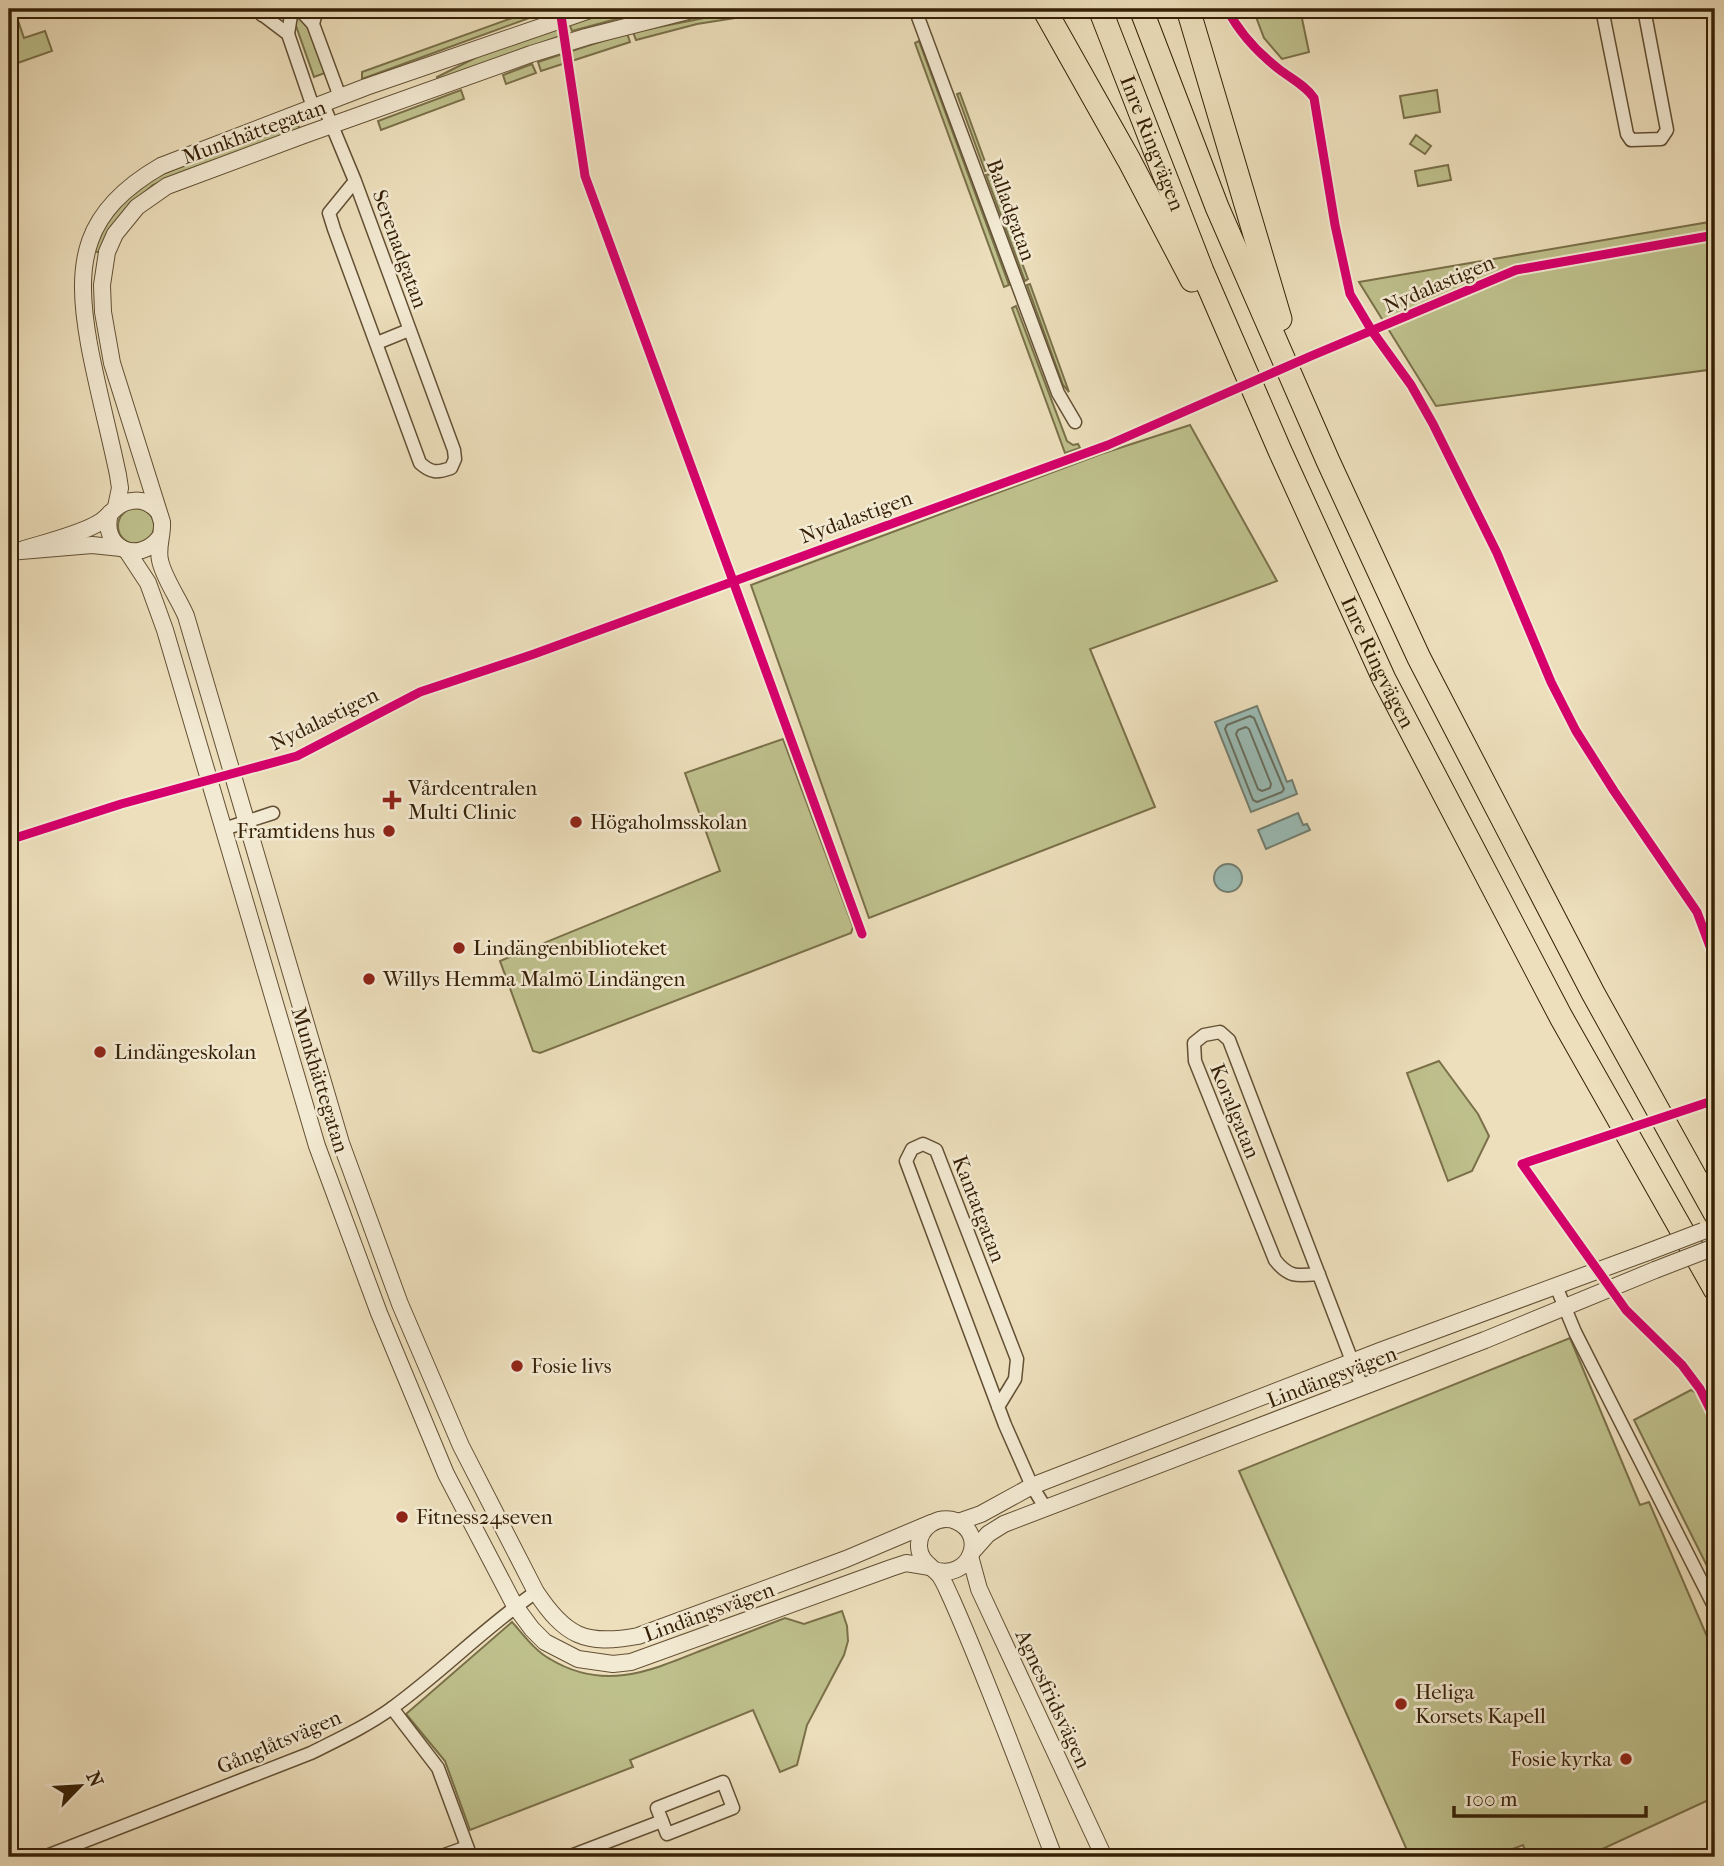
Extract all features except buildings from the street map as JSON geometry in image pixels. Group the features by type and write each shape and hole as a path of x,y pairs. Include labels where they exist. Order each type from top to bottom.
{"highway":[{"path":"1044,9 1129,160 1280,451"},
{"name":"Inre Ringvägen","path":"1100,9 1202,271 1384,679 1561,1017 1715,1290"},
{"name":"Inre Ringvägen","path":"1141,9 1217,208 1328,461 1419,658 1711,1223"},
{"path":"1188,9 1286,340 1328,461"}],"street":[{"path":"258,12 277,9"},
{"name":"Serenadgatan","path":"292,9 288,34 318,105 332,125 355,181 454,450 455,459 451,468 439,473 429,471 420,463 329,213 355,181"},
{"path":"299,9 313,24 340,97"},
{"path":"313,24 317,9"},
{"name":"Munkhättegatan","path":"515,1606 446,1474 379,1313 301,1097 198,737 156,602 148,583 110,534 113,510 120,488 94,374 81,290 85,256 97,225 114,200 140,178 161,166 340,97 593,9"},
{"name":"Munkhättegatan","path":"536,1592 461,1446 400,1304 341,1143 186,616 162,567 159,549 162,522 115,374 104,321 102,276 111,243 123,222 137,207 167,186 531,54 696,9"},
{"name":"Balladgatan","path":"915,9 1058,393 1075,422"},
{"path":"1602,9 1627,134 1631,140 1640,141 1661,139 1667,130 1644,9"},
{"path":"258,12 288,34"},
{"name":"Serenadgatan","path":"377,343 409,330"},
{"path":"15,551 88,528 99,523 113,510 135,500 150,504 157,510"},
{"path":"15,551 92,545 136,551 148,548 160,537"},
{"path":"223,829 273,813"},
{"name":"Koralgatan","path":"1319,1274 1297,1276 1284,1272 1275,1261 1195,1060 1194,1043 1204,1035 1220,1032 1229,1040 1319,1274 1352,1362 1362,1387"},
{"name":"Kantatgatan","path":"998,1407 1015,1379 1017,1359 936,1150 923,1144 912,1149 906,1161 998,1407 1032,1486 1046,1509"},
{"name":"Lindängsvägen","path":"536,1592 560,1624 587,1638 616,1640 638,1636 810,1573 931,1523 944,1519 958,1522 981,1514 1032,1486 1352,1362 1648,1252 1711,1223"},
{"name":"Lindängsvägen","path":"515,1606 532,1629 545,1642 561,1652 578,1659 614,1664 647,1657 906,1563 952,1572 963,1566 996,1528 1485,1340 1714,1247"},
{"path":"1556,1286 1564,1307 1715,1608"},
{"path":"958,1522 970,1535 971,1554"},
{"path":"931,1523 923,1531 919,1548 923,1559 946,1587 982,1670 1054,1857"},
{"name":"Agnesfridsvägen","path":"971,1554 979,1589 1104,1857"},
{"name":"Gånglåtsvägen","path":"44,1857 311,1753 351,1733 391,1708 515,1606 536,1592"},
{"path":"391,1708 438,1768 469,1852 439,1857"},
{"path":"723,1782 733,1808 667,1834 662,1821 657,1808 723,1782"},
{"path":"568,1857 662,1821"}],"green space":[{"path":"9,9 14,9 24,38 45,31 52,51 9,66"},
{"path":"537,9 554,9 362,79 362,72"},
{"path":"616,9 654,9 572,31 569,23"},
{"path":"750,9 793,9 697,24 636,40 633,32"},
{"path":"1253,9 1300,9 1309,52 1282,59 1264,38"},
{"path":"298,17 305,19 325,73 314,77 295,23"},
{"path":"556,26 560,36 438,80 437,77 485,53"},
{"path":"627,33 630,42 541,71 538,62"},
{"path":"919,41 1009,285 1004,287 915,43"},
{"path":"532,64 536,73 506,84 503,75"},
{"path":"461,90 464,99 381,130 378,121"},
{"path":"1437,90 1440,112 1404,118 1400,96"},
{"path":"960,93 988,170 985,171 957,94"},
{"path":"297,122 300,130 153,185 128,207 101,253 94,251 105,225 121,204 157,176"},
{"path":"1416,135 1431,146 1425,154 1410,144"},
{"path":"1448,165 1451,180 1418,186 1415,171"},
{"path":"989,174 1028,279 1025,281 986,175"},
{"path":"1715,221 1715,369 1436,406 1359,282"},
{"path":"1030,284 1069,392 1063,385 1027,285"},
{"path":"1016,306 1067,441 1073,445 1078,444 1080,448 1065,453 1012,308"},
{"path":"1190,425 1277,581 1090,649 1155,807 869,918 751,585 1101,454"},
{"path":"136,508 148,514 154,526 148,538 136,544 124,538 118,526 124,514"},
{"path":"783,739 853,927 851,933 540,1053 533,1051 500,961 720,871 685,773"},
{"path":"1439,1061 1478,1114 1489,1136 1472,1171 1448,1181 1407,1073"},
{"path":"1570,1338 1640,1505 1649,1502 1715,1655 1715,1797 1585,1857 1528,1857 1523,1845 1491,1857 1410,1857 1239,1471"},
{"path":"1691,1390 1700,1395 1715,1425 1715,1582 1634,1420"},
{"path":"842,1611 848,1641 844,1655 807,1725 797,1765 780,1772 753,1710 630,1760 633,1767 470,1830 445,1761 406,1714 512,1622 534,1647 550,1659 570,1669 607,1676 625,1675 662,1666 785,1618 804,1624"}],"water":[{"path":"1257,706 1287,782 1292,780 1297,794 1251,812 1215,722"},
{"path":"1298,813 1303,825 1307,824 1310,830 1266,849 1258,830"},
{"path":"1228,864 1238,868 1242,878 1238,888 1228,892 1218,888 1214,878 1218,868"}],"cycle path":[{"path":"560,9 585,176 862,934"},
{"path":"1227,9 1257,50 1314,98 1335,225 1350,294 1372,331 1411,385 1433,424 1497,553 1551,682 1576,731 1697,912 1715,960"},
{"name":"Nydalastigen","path":"9,840 121,804 297,756 420,692 534,654 1108,445 1516,270 1715,235"},
{"path":"1715,1100 1522,1164 1626,1310 1682,1365 1700,1389 1715,1419"}],"place":[{"name":"Vårdcentralen Multi Clinic","path":"392,800"},
{"name":"Högaholmsskolan","path":"576,822"},
{"name":"Framtidens hus","path":"389,831"},
{"name":"Lindängenbiblioteket","path":"459,948"},
{"name":"Willys Hemma Malmö Lindängen","path":"369,979"},
{"name":"Lindängeskolan","path":"100,1052"},
{"name":"Fosie livs","path":"517,1366"},
{"name":"Fitness24seven","path":"402,1517"},
{"name":"Heliga Korsets Kapell","path":"1401,1704"},
{"name":"Fosie kyrka","path":"1626,1759"}]}
